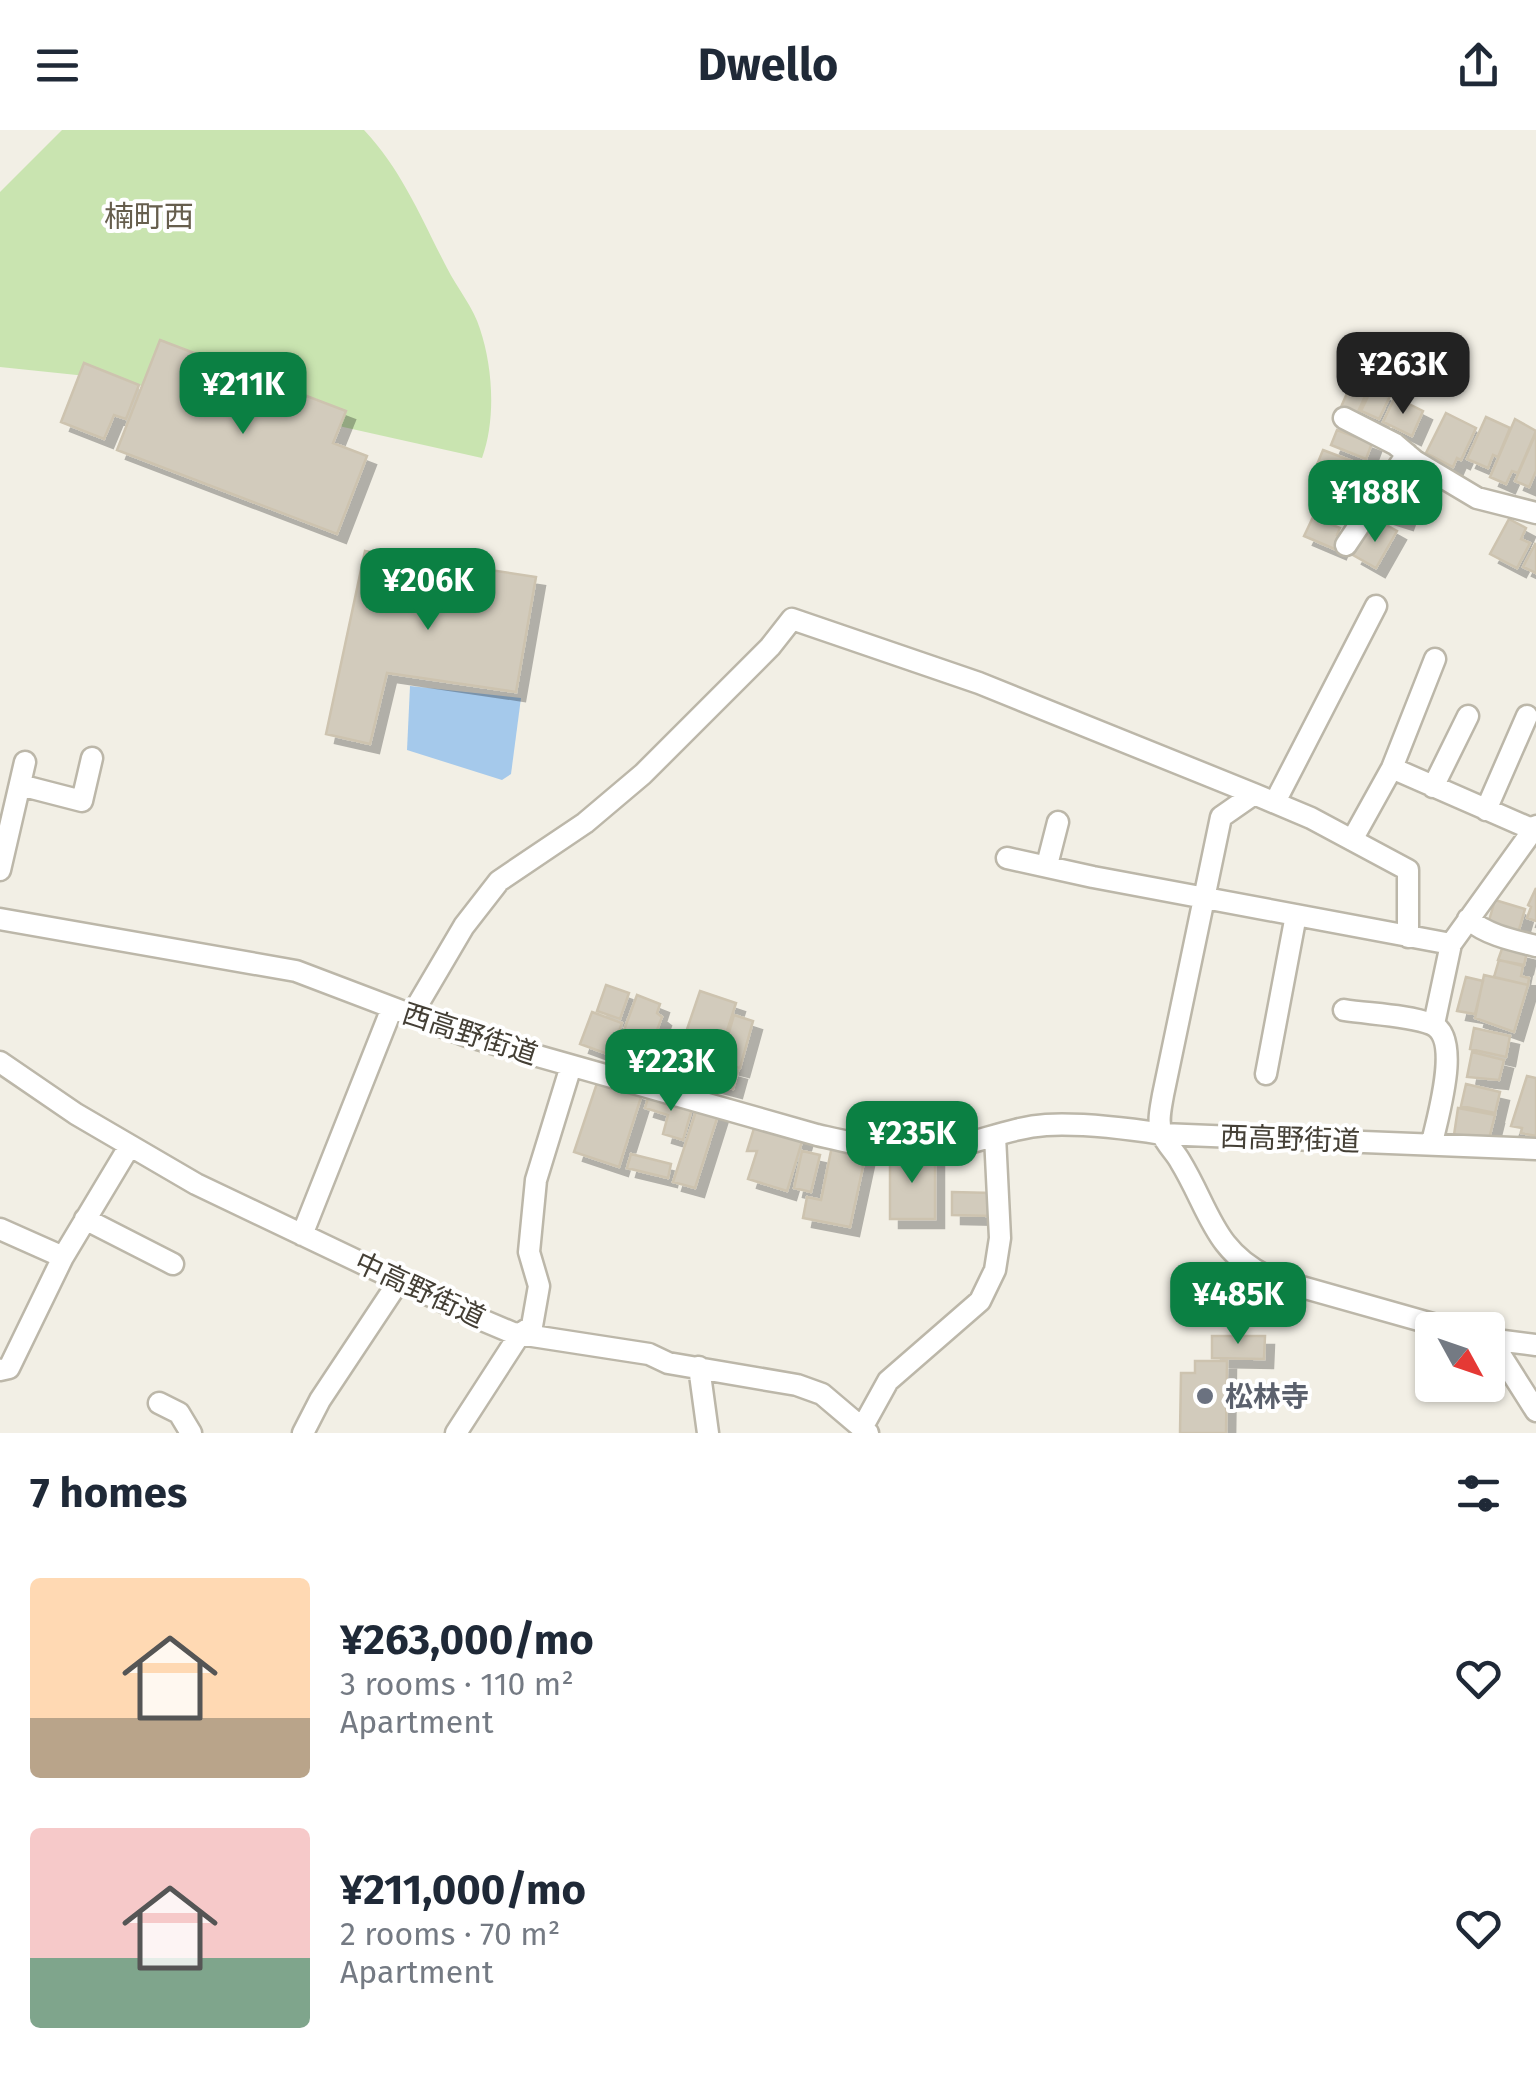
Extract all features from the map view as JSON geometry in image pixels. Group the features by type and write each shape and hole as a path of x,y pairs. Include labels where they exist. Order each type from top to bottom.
{"street":[{"path":"1344,418 1477,498 1536,513"},
{"path":"1346,545 1407,454"},
{"path":"1275,802 1376,606"},
{"path":"302,1235 402,1012 499,882 585,824 643,774 770,647 792,619 979,683 1275,802 1352,840 1408,870 1408,936"},
{"path":"1352,840 1392,768 1435,659"},
{"path":"1434,786 1468,716"},
{"path":"1486,810 1527,716"},
{"path":"20,785 82,801 92,758"},
{"path":"0,870 25,762"},
{"path":"1392,768 1535,829 1451,944 1434,1024"},
{"path":"1254,794 1220,818 1163,1095 1162,1134 1181,1161 1218,1237 1249,1268 1270,1278 1415,1319"},
{"path":"1046,866 1058,822"},
{"path":"1007,858 1451,944"},
{"path":"1266,1074 1296,915"},
{"name":"西高野街道","path":"0,919 296,971 467,1036 873,1148 926,1151 957,1147 1044,1125 1117,1127 1162,1134 1536,1149"},
{"path":"1468,919 1478,928 1536,946"},
{"path":"1344,1010 1434,1024 1444,1036 1448,1067 1432,1143"},
{"name":"中高野街道","path":"0,1062 129,1146 302,1235 520,1334 649,1354 668,1364 798,1384 822,1394 865,1430"},
{"path":"456,1433 520,1334 532,1326 539,1286 529,1252 536,1180 571,1066"},
{"path":"865,1430 888,1381 980,1301 995,1270 1000,1238 994,1136"},
{"path":"0,1370 9,1368 62,1257 129,1146"},
{"path":"85,1219 174,1264"},
{"path":"0,1229 62,1257"},
{"path":"303,1433 398,1280"},
{"path":"1505,1342 1536,1345"},
{"path":"1505,1365 1536,1412"},
{"path":"699,1368 708,1433"},
{"path":"159,1403 179,1414 191,1433"}],"green space":[{"path":"62,130 364,130 400,179 477,321 488,360 491,394 482,458 96,377 0,367 0,192"}],"water":[{"path":"410,686 521,698 511,774 502,780 407,750"}],"building":[{"path":"160,340 346,411 333,443 367,456 337,534 117,450"},
{"path":"84,363 139,385 126,419 114,415 104,439 61,422"},
{"path":"1354,377 1370,385 1357,414 1341,407"},
{"path":"1372,388 1390,396 1379,419 1361,411"},
{"path":"1395,397 1423,411 1412,436 1383,422"},
{"path":"1446,413 1476,428 1461,460 1457,458 1453,467 1426,453"},
{"path":"1486,417 1510,428 1498,457 1493,455 1488,468 1467,459"},
{"path":"1515,419 1536,431 1518,473 1512,471 1506,484 1490,477"},
{"path":"1337,430 1372,443 1366,459 1331,445"},
{"path":"1536,433 1536,471 1529,487 1515,481"},
{"path":"1323,450 1360,464 1353,481 1316,467"},
{"path":"1317,473 1351,487 1344,503 1311,490"},
{"path":"1405,477 1418,481 1404,521 1385,515 1392,495 1398,497"},
{"path":"1313,517 1340,528 1337,535 1342,537 1337,550 1304,536"},
{"path":"1509,519 1526,528 1521,539 1530,543 1517,568 1490,554"},
{"path":"1381,522 1397,531 1376,568 1353,555 1369,528 1375,532"},
{"path":"1536,545 1536,573 1523,567"},
{"path":"365,551 536,577 516,692 387,673 370,744 326,734"},
{"path":"1536,888 1536,921 1527,918"},
{"path":"1495,900 1525,909 1518,933 1488,924"},
{"path":"1503,946 1527,952 1524,965 1498,960"},
{"path":"1499,960 1523,966 1521,976 1529,978 1528,985 1494,977"},
{"path":"1484,975 1528,985 1514,1032 1475,1018"},
{"path":"1466,977 1483,981 1475,1014 1457,1011"},
{"path":"606,985 629,993 620,1019 597,1011"},
{"path":"700,991 736,1003 717,1062 680,1050"},
{"path":"637,995 660,1004 657,1013 662,1017 649,1051 620,1041"},
{"path":"592,1012 622,1023 610,1055 580,1044"},
{"path":"734,1015 753,1021 740,1068 720,1063"},
{"path":"1474,1028 1510,1036 1506,1057 1470,1049"},
{"path":"1472,1052 1504,1060 1499,1080 1467,1077"},
{"path":"678,1055 738,1071 733,1089 673,1073"},
{"path":"1527,1076 1536,1078 1536,1136 1511,1126"},
{"path":"598,1080 642,1094 619,1167 574,1152"},
{"path":"1466,1084 1500,1092 1495,1113 1461,1106"},
{"path":"650,1092 693,1105 683,1140 663,1134 668,1115 645,1108"},
{"path":"698,1105 719,1112 695,1188 673,1182"},
{"path":"1458,1108 1495,1115 1489,1139 1454,1135"},
{"path":"755,1125 803,1138 787,1191 748,1179 757,1151 747,1151"},
{"path":"833,1141 867,1148 850,1227 803,1218 807,1197 821,1200"},
{"path":"802,1151 820,1155 811,1192 794,1188"},
{"path":"890,1153 935,1153 935,1219 890,1219"},
{"path":"631,1154 671,1164 668,1178 627,1168"},
{"path":"952,1192 993,1193 993,1216 952,1215"},
{"path":"1212,1336 1265,1336 1264,1359 1212,1358"},
{"path":"1195,1361 1227,1361 1226,1433 1180,1433 1181,1373 1195,1373"}],"place":[{"name":"松林寺","path":"1205,1396"}],"district":[{"name":"楠町西","path":"149,217"}]}
